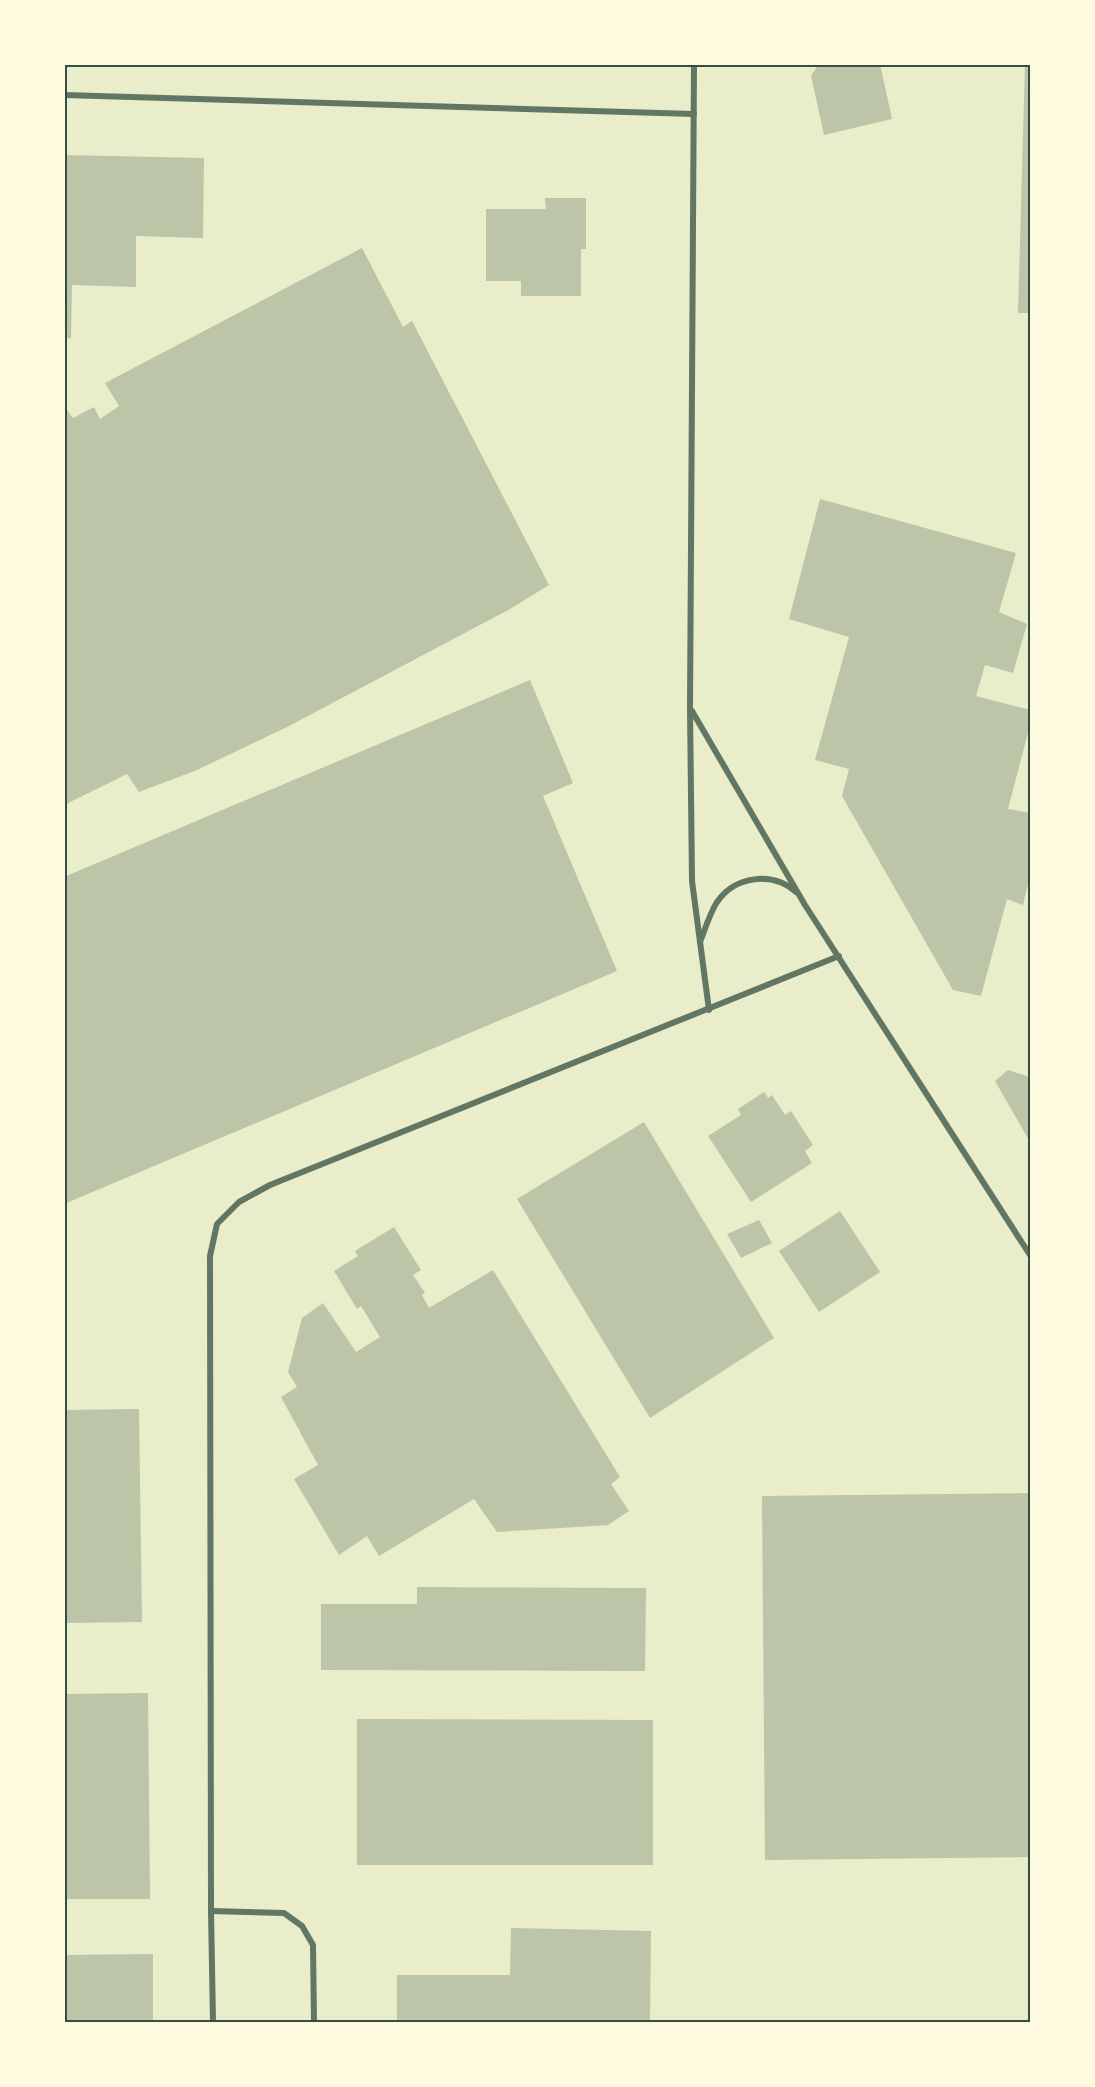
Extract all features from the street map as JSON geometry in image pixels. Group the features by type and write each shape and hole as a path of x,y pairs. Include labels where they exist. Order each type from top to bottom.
{"street":[{"path":"694,64 690,708 692,881 709,1010"},
{"path":"64,94 694,114"},
{"path":"690,708 806,905 1030,1255"},
{"path":"700,942 716,904 728,890 743,881 761,878 779,881 794,890 806,905"},
{"path":"213,2022 210,1256 217,1224 239,1202 270,1185 839,957"},
{"path":"211,1911 284,1913 302,1926 314,1945 314,2022"}],"building":[{"path":"819,64 880,64 892,119 824,135 811,76"},
{"path":"1025,64 1030,64 1030,313 1018,313"},
{"path":"64,155 204,158 203,238 136,236 136,287 72,285 71,338 64,338"},
{"path":"545,198 586,198 586,249 581,249 581,296 521,296 521,281 486,281 486,209 546,209"},
{"path":"362,248 403,327 412,321 549,585 510,609 289,726 197,770 139,792 127,774 64,805 64,406 73,418 94,407 100,419 119,406 105,383"},
{"path":"820,499 1016,553 999,612 1027,624 1013,673 985,665 976,696 1030,710 1030,725 1008,809 1030,813 1030,876 1023,905 1007,899 981,996 953,990 842,796 849,769 815,760 849,637 789,619"},
{"path":"530,680 573,783 543,796 617,971 64,1204 64,877"},
{"path":"1008,1070 1030,1077 1030,1142 995,1081"},
{"path":"764,1092 768,1098 772,1095 785,1115 791,1111 813,1145 805,1151 812,1163 751,1202 708,1136 741,1115 738,1109"},
{"path":"644,1122 774,1338 650,1418 517,1199"},
{"path":"840,1211 880,1272 819,1312 779,1251"},
{"path":"759,1220 772,1243 741,1258 727,1234"},
{"path":"394,1227 421,1270 413,1275 425,1293 422,1295 429,1308 493,1270 620,1477 611,1484 629,1511 608,1525 497,1532 474,1499 379,1556 367,1536 339,1555 294,1479 318,1465 281,1397 297,1387 288,1372 302,1318 323,1303 356,1352 380,1337 361,1306 357,1309 334,1271 358,1256 355,1251"},
{"path":"139,1409 142,1622 64,1623 64,1410"},
{"path":"1030,1493 1030,1857 765,1860 762,1496"},
{"path":"417,1587 646,1588 645,1671 321,1670 321,1604 417,1604"},
{"path":"148,1693 150,1899 64,1899 64,1694"},
{"path":"357,1719 653,1720 653,1865 357,1865"},
{"path":"511,1928 651,1931 650,2022 397,2022 397,1975 510,1975"},
{"path":"153,1954 153,2022 64,2022 64,1955"}]}
